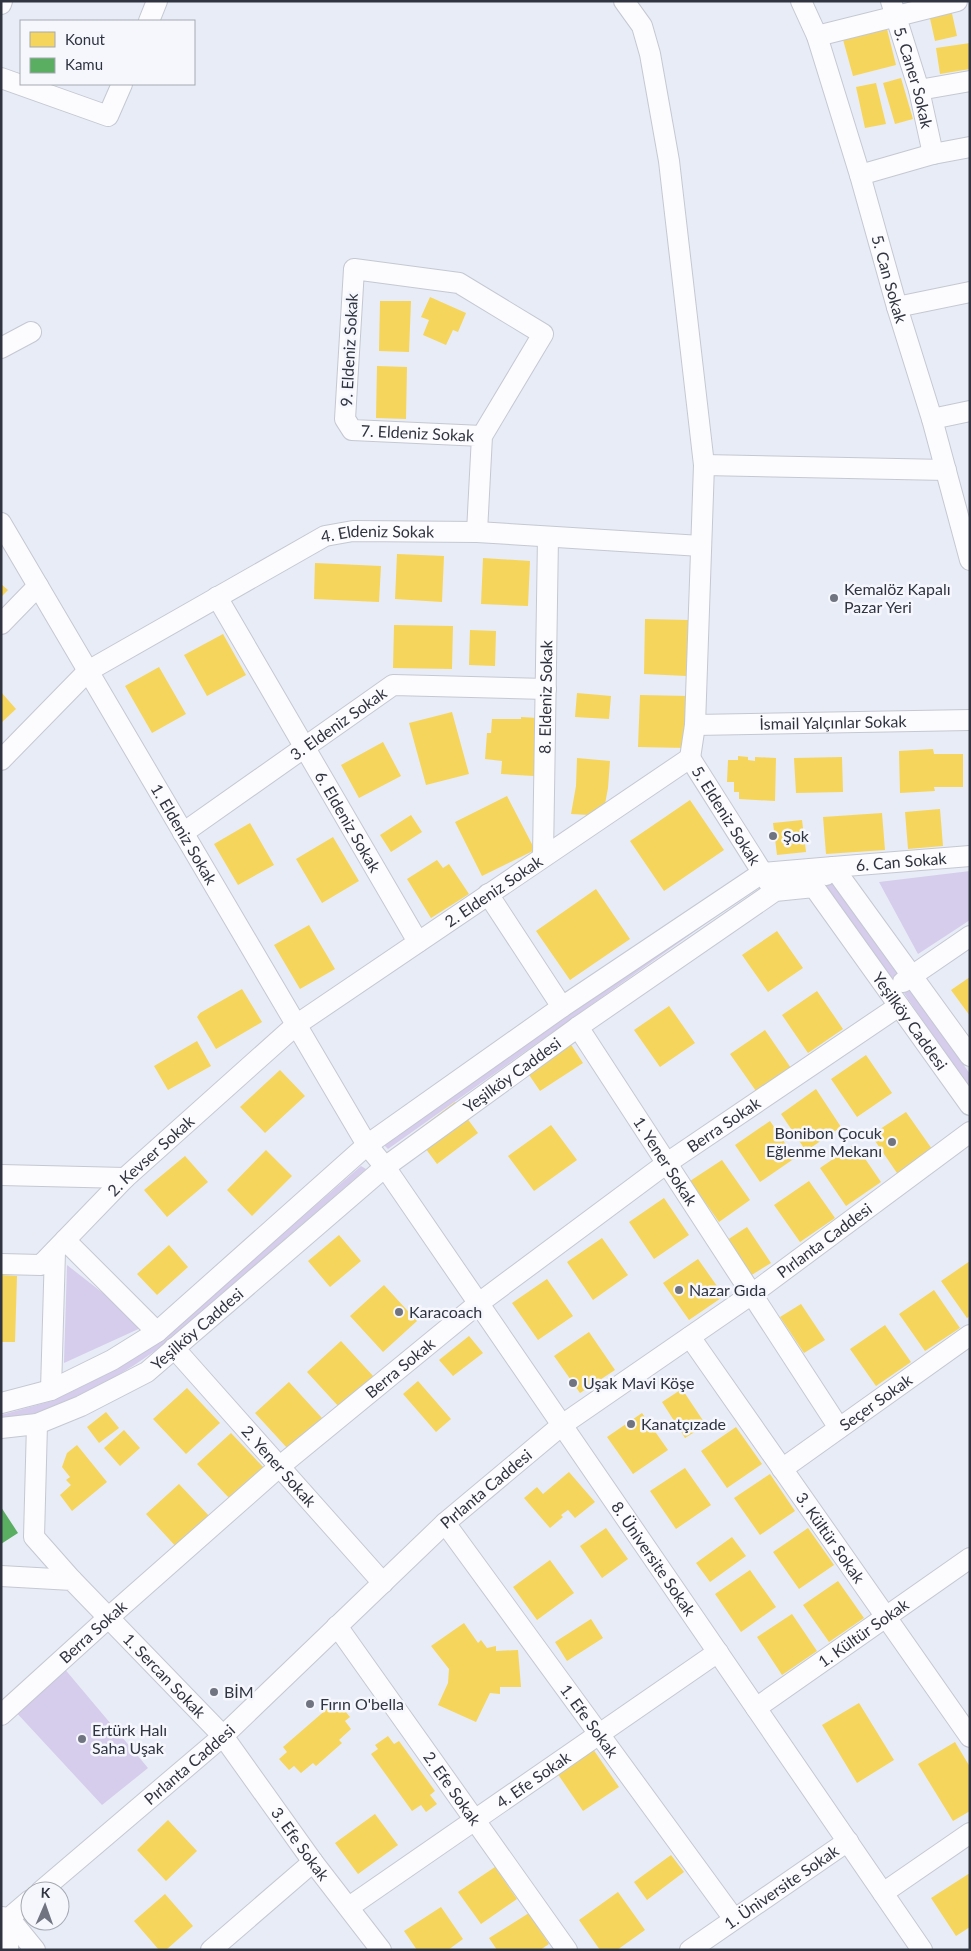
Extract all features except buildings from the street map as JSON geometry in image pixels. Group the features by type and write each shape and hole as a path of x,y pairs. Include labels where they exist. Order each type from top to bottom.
{"street":[{"path":"148,20 157,1"},
{"path":"624,1 642,26 650,54 669,161 704,465 695,725 690,758"},
{"name":"5. Can Sokak","path":"801,1 817,36 860,175 932,420 969,556"},
{"path":"817,36 893,9 957,1"},
{"name":"5. Caner Sokak","path":"893,9 919,90 933,154"},
{"path":"1,78 20,85"},
{"path":"919,90 970,81"},
{"path":"21,85 108,116 122,85"},
{"path":"860,175 933,154 970,147"},
{"name":"9. Eldeniz Sokak","path":"352,430 345,419 354,269 459,283 543,334 482,436"},
{"path":"898,307 970,292"},
{"path":"1,348 31,332"},
{"path":"932,420 970,411"},
{"name":"7. Eldeniz Sokak","path":"352,430 482,436"},
{"path":"477,532 482,436"},
{"path":"704,465 946,470"},
{"name":"1. Eldeniz Sokak","path":"1,523 367,1145 385,1167"},
{"name":"4. Eldeniz Sokak","path":"1,760 88,671 326,536 353,531 477,532 701,546"},
{"name":"8. Eldeniz Sokak","path":"543,857 548,537"},
{"path":"1,624 38,586"},
{"name":"6. Eldeniz Sokak","path":"217,597 418,942"},
{"name":"3. Eldeniz Sokak","path":"183,832 393,686 546,689"},
{"name":"İsmail Yalçınlar Sokak","path":"695,725 970,720"},
{"name":"2. Eldeniz Sokak","path":"296,1025 690,758"},
{"name":"5. Eldeniz Sokak","path":"690,758 762,874 776,891"},
{"name":"6. Can Sokak","path":"833,867 970,856"},
{"path":"814,887 833,867"},
{"name":"Yeşilköy Caddesi","path":"1,1403 51,1390 112,1360 157,1332 367,1145 562,1007 762,874 833,867 970,1056"},
{"name":"Yeşilköy Caddesi","path":"1,1428 37,1424 81,1406 147,1372 385,1167 578,1027 776,891 814,887 970,1105"},
{"path":"488,894 562,1007"},
{"name":"Berra Sokak","path":"1,1715 279,1467 479,1303 667,1163 894,999 913,975 970,936"},
{"name":"2. Kevser Sokak","path":"1,1264 41,1265 125,1178 296,1025"},
{"name":"1. Yener Sokak","path":"578,1027 839,1428"},
{"name":"Pırlanta Caddesi","path":"53,1881 223,1736 445,1523 562,1425 752,1294 970,1132"},
{"name":"8. Üniversite Sokak","path":"385,1167 922,1950"},
{"path":"1,1175 125,1178"},
{"path":"60,1245 157,1332"},
{"path":"51,1390 60,1245"},
{"name":"Seçer Sokak","path":"782,1469 970,1335"},
{"name":"3. Kültür Sokak","path":"690,1337 970,1737"},
{"name":"2. Yener Sokak","path":"174,1348 383,1584"},
{"name":"1. Sercan Sokak","path":"37,1424 34,1537 108,1618 223,1736"},
{"name":"1. Efe Sokak","path":"445,1523 734,1920"},
{"name":"1. Kültür Sokak","path":"756,1708 970,1558"},
{"path":"1,1576 72,1580"},
{"name":"2. Efe Sokak","path":"337,1626 567,1950"},
{"name":"4. Efe Sokak","path":"350,1907 718,1652"},
{"name":"3. Efe Sokak","path":"223,1736 313,1862 350,1907 381,1950"},
{"path":"883,1893 970,1834"},
{"name":"1. Üniversite Sokak","path":"690,1950 848,1842"},
{"path":"211,1950 313,1862"},
{"path":"5,1918 20,1907"},
{"path":"5,1918 8,1950"},
{"path":"5,1918 35,1950"}],"shaded area":[{"path":"970,871 970,920 918,954 879,882"},
{"path":"831,880 900,976 893,982 824,883"},
{"path":"736,896 739,900 388,1149 384,1145"},
{"path":"910,988 970,1074 970,1092 904,993"},
{"path":"361,1166 366,1169 160,1347 105,1383 64,1403 22,1417 1,1421 1,1415 52,1401 113,1371 159,1341"},
{"path":"67,1265 145,1326 64,1363"},
{"name":"Ertürk Halı Saha Uşak","path":"63,1667 148,1768 102,1805 14,1710"}],"place":[{"name":"Kemalöz Kapalı Pazar Yeri","path":"834,598"},
{"name":"Şok","path":"773,836"},
{"name":"Bonibon Çocuk Eğlenme Mekanı","path":"892,1142"},
{"name":"Nazar Gıda","path":"679,1290"},
{"name":"Karacoach","path":"399,1312"},
{"name":"Uşak Mavi Köşe","path":"573,1383"},
{"name":"Kanatçızade","path":"631,1424"},
{"name":"BİM","path":"214,1692"},
{"name":"Fırın O'bella","path":"310,1704"},
{"name":"Ertürk Halı Saha Uşak","path":"82,1739"}]}
